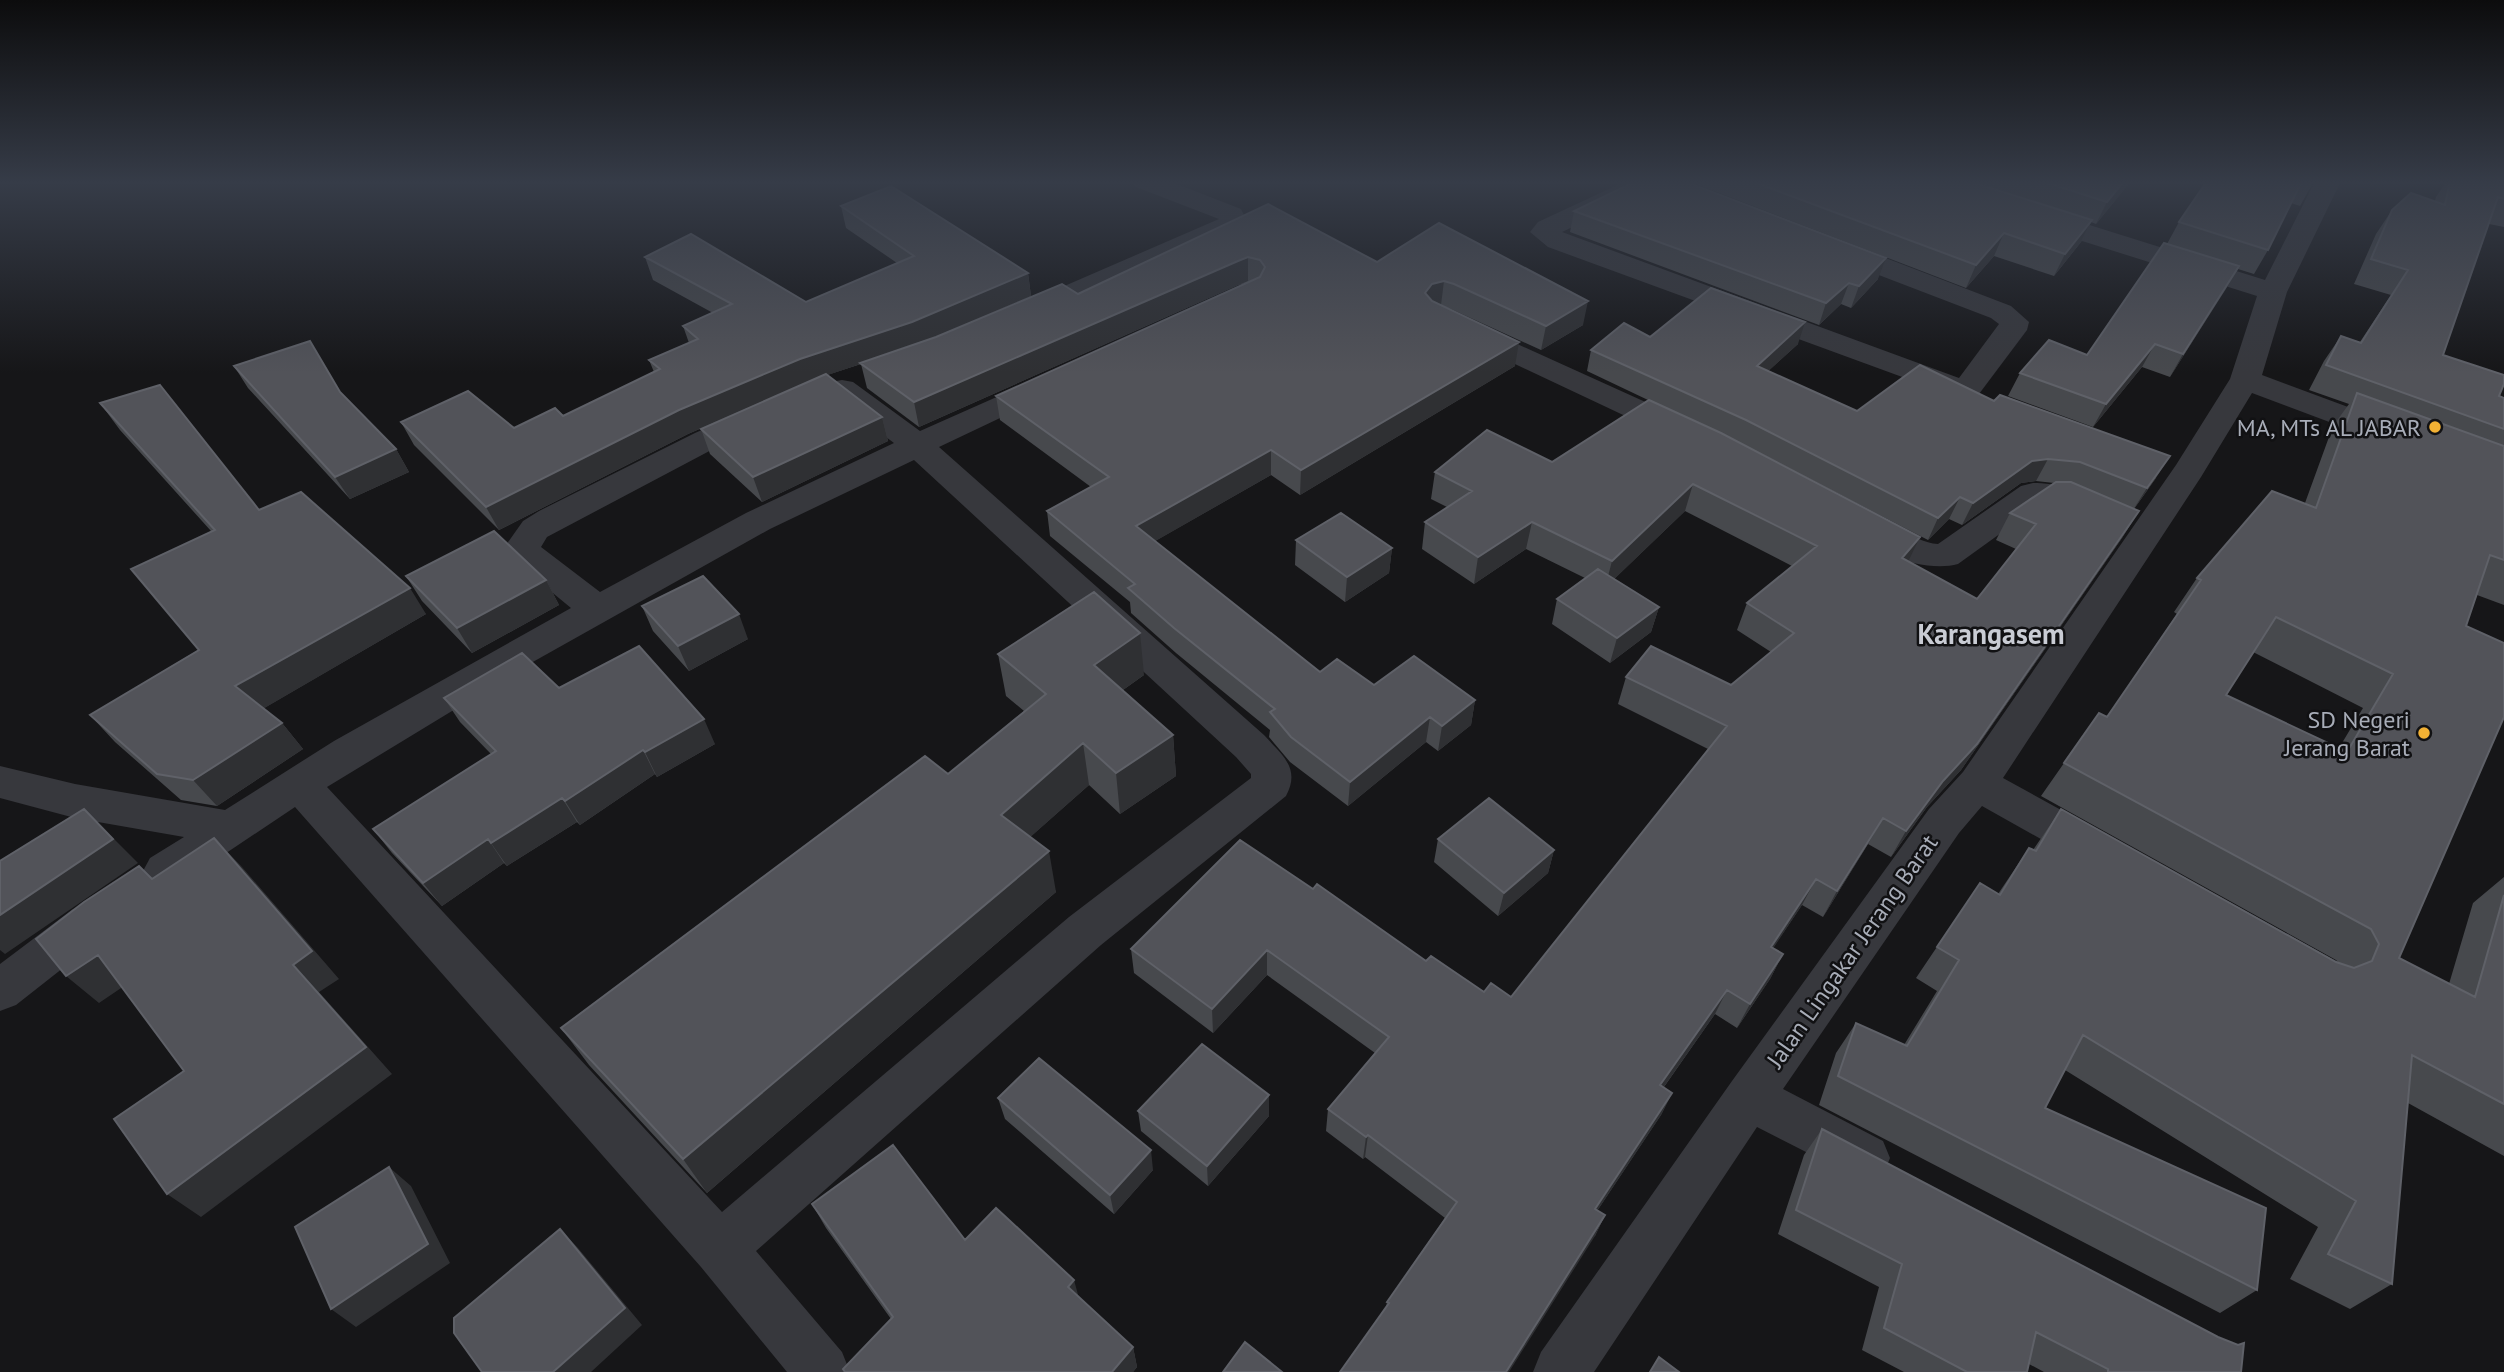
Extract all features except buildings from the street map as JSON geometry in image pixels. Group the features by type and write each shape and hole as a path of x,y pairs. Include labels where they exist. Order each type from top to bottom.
{"street":[{"path":"1002,322 1182,245"},
{"path":"1569,245 1977,396 2012,330 2014,322 2009,317 1824,245"},
{"path":"2124,245 2273,292"},
{"name":"Jalan Lingakar Jerang Barat","path":"1560,1372 1749,1097 1944,821 1977,783 2127,524 2177,467 2245,379 2273,292 2296,245"},
{"path":"1440,317 1713,445"},
{"path":"0,991 125,897 359,745 758,521 1074,371"},
{"path":"720,1248 1085,931 1272,785 1272,769 1250,746 916,444 828,388 869,375"},
{"path":"2245,379 2413,442"},
{"path":"597,609 526,553 523,545 528,536 551,519 706,439 776,410"},
{"path":"1836,509 1918,553 1932,557 1946,556 2033,494 2062,497 2127,524"},
{"path":"0,782 75,802 230,828"},
{"path":"1977,783 2130,869"},
{"path":"300,785 720,1248 822,1372"},
{"path":"1749,1097 1909,1181"}],"place":[{"name":"MA, MTs AL JABAR","path":"2435,427"},
{"name":"SD Negeri Jerang Barat","path":"2424,733"}],"district":[{"name":"Karangasem","path":"1991,633"}]}
